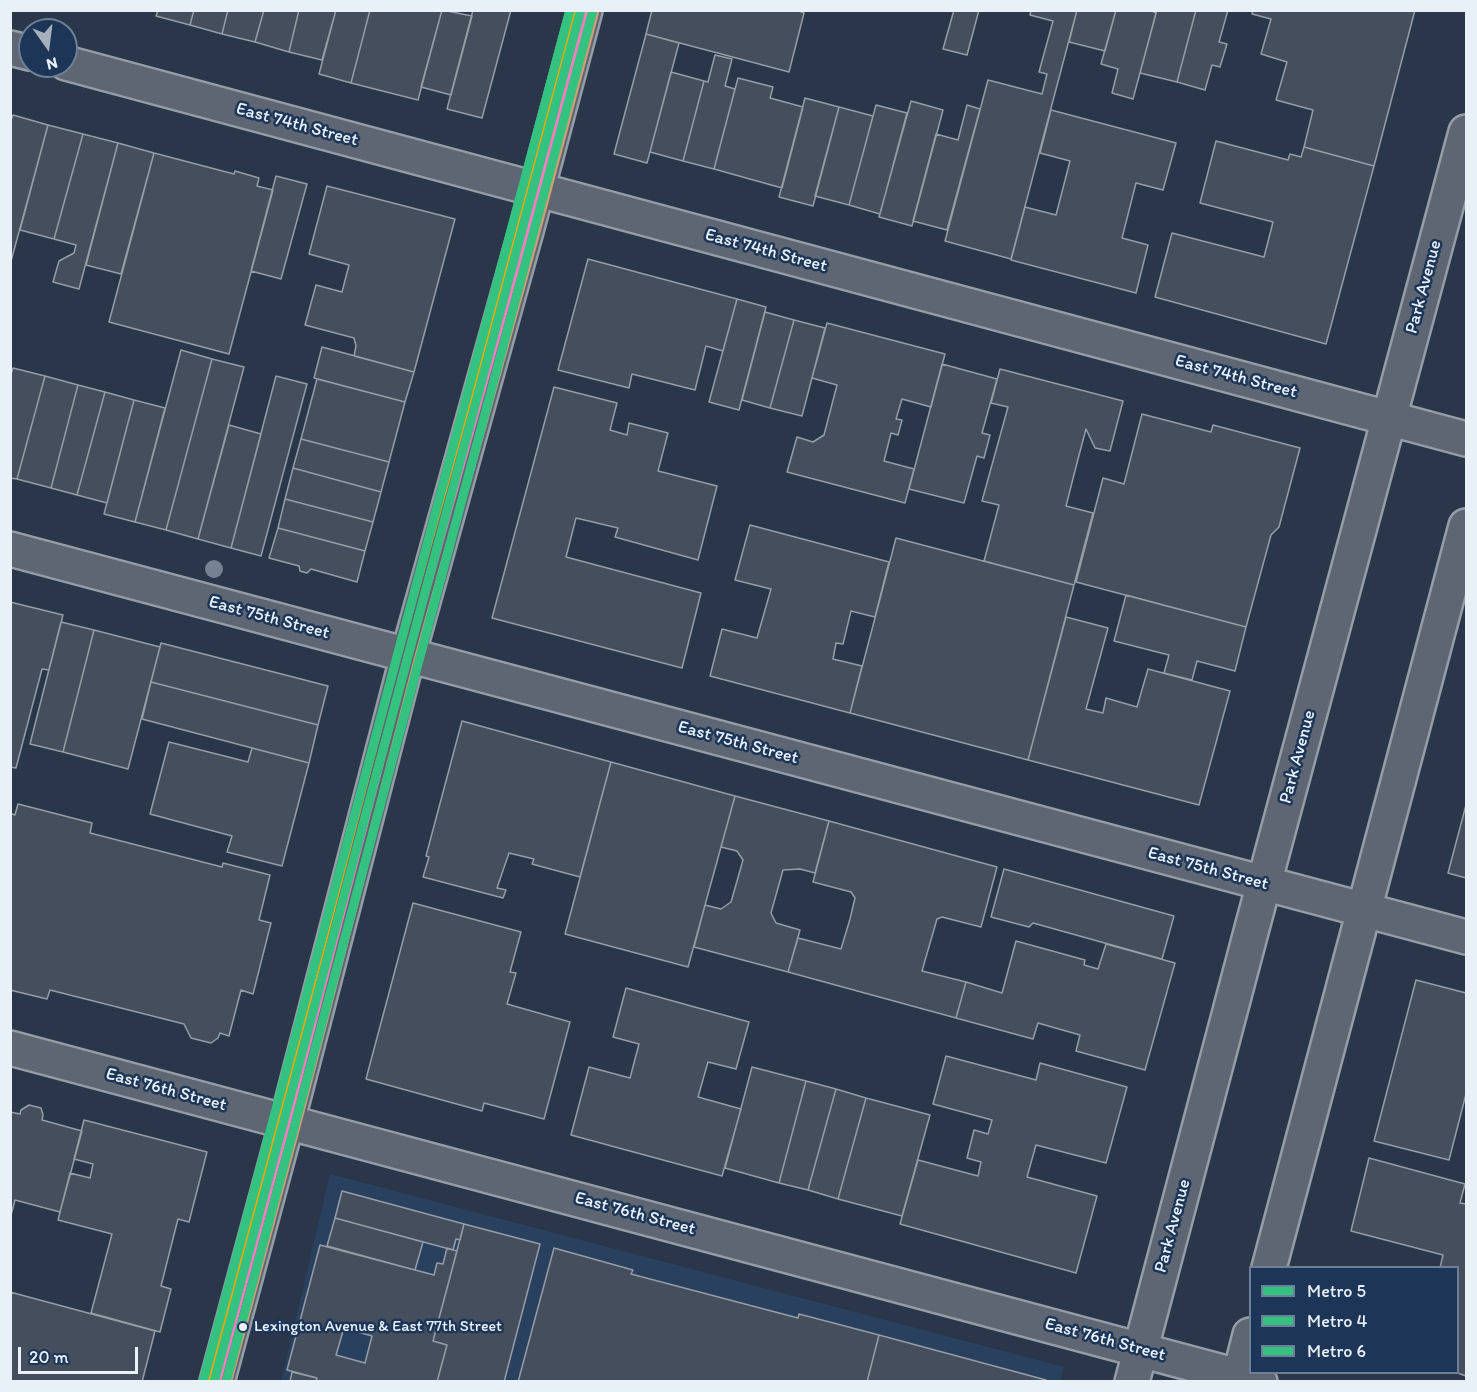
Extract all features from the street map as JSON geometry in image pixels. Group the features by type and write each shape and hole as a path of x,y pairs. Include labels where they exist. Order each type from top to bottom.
{"street":[{"path":"217,1382 408,655 585,10"},
{"name":"East 74th Street","path":"78,66 1467,439"},
{"name":"Park Avenue","path":"1132,1382 1467,132"},
{"path":"1270,1266 1467,526"},
{"name":"East 75th Street","path":"10,549 1467,938"},
{"name":"East 76th Street","path":"10,1048 1246,1380"},
{"path":"1246,1380 1249,1353"}],"shaded area":[{"path":"330,1174 1064,1367 1060,1382 281,1382"}],"building":[{"path":"158,10 194,10 190,25 156,16"},
{"path":"194,10 228,10 222,34 190,25"},
{"path":"228,10 264,10 255,42 222,34"},
{"path":"264,10 299,10 289,52 255,42"},
{"path":"299,10 336,10 322,60 289,52"},
{"path":"336,10 370,10 351,83 319,74"},
{"path":"370,10 442,10 418,100 351,83"},
{"path":"442,10 472,16 451,95 421,87"},
{"path":"473,10 511,10 482,118 447,109"},
{"path":"652,10 797,10 804,13 789,72 646,34"},
{"path":"954,10 979,10 967,55 943,49"},
{"path":"1031,10 1077,10 1011,259 945,241 988,80 1042,94 1047,74 1039,72 1053,21 1030,15"},
{"path":"1077,10 1116,10 1105,51 1069,42"},
{"path":"1116,10 1150,10 1156,13 1133,99 1112,93 1118,69 1101,64"},
{"path":"1157,10 1196,10 1177,82 1140,73"},
{"path":"1196,10 1228,10 1219,42 1227,44 1220,67 1212,65 1205,90 1177,82"},
{"path":"1253,10 1415,10 1374,166 1304,147 1313,110 1276,100 1287,62 1261,54 1271,19 1252,14"},
{"path":"646,34 679,43 647,163 614,154"},
{"path":"715,55 732,59 725,86 735,89 714,169 683,161 704,81 708,82"},
{"path":"671,72 704,81 683,161 650,152"},
{"path":"738,78 773,87 770,98 803,107 782,188 714,169"},
{"path":"805,98 839,107 813,206 779,197"},
{"path":"911,101 943,110 912,226 879,217"},
{"path":"876,105 907,113 880,214 849,205"},
{"path":"967,105 980,109 947,230 913,221 936,134 958,140"},
{"path":"839,107 873,116 849,205 815,196"},
{"path":"1051,110 1176,143 1163,190 1136,183 1122,238 1148,245 1136,293 1011,260 1025,207 1056,215 1070,161 1040,153"},
{"path":"13,115 48,125 10,265 10,123"},
{"path":"48,125 83,134 54,239 20,230"},
{"path":"83,134 118,143 79,289 53,282 59,261 74,253 76,245 54,239"},
{"path":"1216,141 1288,160 1290,154 1301,157 1304,147 1374,166 1326,344 1155,297 1172,233 1264,257 1273,222 1200,203"},
{"path":"118,143 154,153 121,274 86,265"},
{"path":"154,153 234,174 235,171 259,178 257,186 273,190 229,354 109,322"},
{"path":"276,176 307,184 281,279 251,271"},
{"path":"327,186 455,219 414,372 354,356 356,346 354,338 305,325 316,285 342,292 349,265 309,254"},
{"path":"588,259 737,299 723,351 706,346 695,390 632,374 629,388 558,370"},
{"path":"737,299 766,307 739,410 709,402"},
{"path":"765,312 794,320 770,408 742,400"},
{"path":"794,320 825,328 802,416 770,408"},
{"path":"827,323 945,354 931,407 902,399 896,419 902,420 898,435 891,433 884,461 914,469 905,503 787,472 797,437 813,442 824,435 837,385 812,378"},
{"path":"322,347 414,372 405,402 314,378"},
{"path":"181,350 212,359 166,530 135,522"},
{"path":"212,359 244,367 198,539 166,530"},
{"path":"942,364 997,379 982,433 990,435 984,458 977,456 964,503 909,489"},
{"path":"13,368 45,376 17,479 10,478 10,377"},
{"path":"1000,369 1123,401 1110,451 1095,448 1086,429 1078,459 1066,506 1093,513 1074,585 984,561 999,505 982,501 1008,407 991,403"},
{"path":"45,376 78,385 51,488 17,479"},
{"path":"276,376 307,384 261,556 231,548"},
{"path":"317,379 405,402 389,462 301,439"},
{"path":"78,385 105,392 77,495 51,488"},
{"path":"554,387 617,403 610,430 627,435 629,423 668,433 658,471 717,486 698,560 615,537 618,528 576,518 566,557 701,593 682,668 492,618"},
{"path":"105,392 134,400 107,503 77,495"},
{"path":"134,400 165,408 135,522 104,514"},
{"path":"1142,414 1211,432 1213,425 1300,448 1279,527 1271,535 1246,627 1076,582 1103,478 1124,484"},
{"path":"229,425 261,434 231,548 198,539"},
{"path":"301,439 389,462 381,492 293,468"},
{"path":"293,468 381,492 373,522 285,499"},
{"path":"285,499 373,522 365,551 278,528"},
{"path":"750,525 889,562 875,617 851,611 843,644 836,643 833,659 862,666 850,713 710,676 722,629 757,638 771,589 735,580"},
{"path":"278,528 365,551 357,582 311,569 307,573 300,571 299,566 269,558"},
{"path":"896,538 1074,585 1028,760 850,713"},
{"path":"1126,595 1246,627 1235,671 1197,661 1192,680 1164,673 1169,655 1114,641"},
{"path":"10,602 63,615 49,670 42,669 16,768 10,767"},
{"path":"1066,617 1108,628 1086,709 1103,713 1106,698 1137,707 1148,669 1230,691 1199,805 1028,760"},
{"path":"61,622 94,630 63,752 30,744"},
{"path":"94,630 160,647 128,769 63,752"},
{"path":"161,643 328,686 318,725 151,682"},
{"path":"151,682 318,725 309,763 142,719"},
{"path":"462,721 611,762 580,877 532,864 534,859 509,853 497,888 506,890 503,898 423,877 429,857 426,856"},
{"path":"169,742 248,762 252,748 309,763 282,866 227,852 232,836 150,814"},
{"path":"611,762 735,796 688,967 565,934"},
{"path":"735,796 829,821 815,873 800,869 783,870 771,913 776,923 800,930 788,972 694,947 705,905 721,909 731,902 743,860 737,851 721,847"},
{"path":"18,804 92,823 90,833 222,867 223,863 270,875 259,920 271,923 253,994 241,990 229,1036 220,1033 218,1038 211,1043 191,1038 184,1024 50,990 47,999 10,990 10,813 15,815"},
{"path":"1466,805 1466,878 1448,873"},
{"path":"829,821 997,867 981,927 942,917 937,919 922,971 966,982 956,1018 788,972 798,938 841,949 850,919 855,898 851,892 813,882"},
{"path":"1004,869 1174,916 1162,959 1033,923 1029,927 991,917"},
{"path":"413,903 521,932 510,972 516,973 507,1004 570,1022 544,1119 484,1103 482,1111 366,1079"},
{"path":"1016,941 1085,960 1084,965 1098,969 1106,944 1175,963 1145,1070 1076,1051 1080,1035 1038,1023 1033,1039 956,1018 966,982 1002,993"},
{"path":"1416,980 1466,993 1466,1094 1449,1160 1374,1141"},
{"path":"626,988 749,1022 736,1069 708,1062 698,1097 741,1109 722,1176 571,1135 589,1067 630,1078 639,1044 613,1037"},
{"path":"946,1056 1036,1080 1040,1063 1127,1087 1106,1163 1036,1145 1027,1177 1097,1196 1076,1273 900,1224 918,1160 978,1176 981,1162 967,1158 974,1130 988,1134 992,1120 933,1104"},
{"path":"752,1067 806,1081 779,1183 725,1168"},
{"path":"806,1081 836,1089 808,1190 779,1183"},
{"path":"836,1089 866,1098 838,1199 808,1190"},
{"path":"866,1098 930,1115 902,1216 838,1199"},
{"path":"29,1105 41,1108 42,1120 82,1131 60,1212 15,1200 10,1219 10,1112 20,1114 21,1110"},
{"path":"84,1120 207,1152 189,1222 178,1219 161,1286 171,1289 160,1332 91,1313 112,1234 58,1220 70,1173 90,1178 93,1164 74,1159"},
{"path":"1369,1158 1465,1184 1460,1203 1466,1204 1466,1376 1459,1373 1459,1266 1440,1266 1443,1255 1351,1231"},
{"path":"342,1191 464,1224 460,1240 456,1239 453,1250 335,1218"},
{"path":"335,1218 423,1242 415,1270 327,1246"},
{"path":"464,1224 540,1244 504,1382 437,1382 447,1345 433,1341"},
{"path":"320,1245 434,1275 437,1263 443,1264 447,1248 457,1251 433,1341 447,1345 437,1382 316,1382 317,1378 287,1370","holes":["344,1328 372,1336 365,1363 336,1355"]},
{"path":"554,1248 633,1270 631,1274 798,1318 799,1314 879,1335 867,1382 518,1382"},
{"path":"10,1292 155,1331 142,1382 10,1382"},
{"path":"879,1335 1046,1380 1046,1382 867,1382"},
{"path":"292,1372 317,1378 316,1382 290,1382"}],"metro line":[{"name":"6","path":"203,1382 570,10"},
{"name":"5","path":"226,1382 593,10"},
{"name":"4","path":"214,1382 580,13"}],"transit line":[{"path":"207,1379 398,652 574,10"},
{"path":"217,1382 408,655 585,10"},
{"path":"228,1382 418,658 595,13"}],"place":[{"name":"Lexington Avenue & East 77th Street","path":"243,1327"}]}
